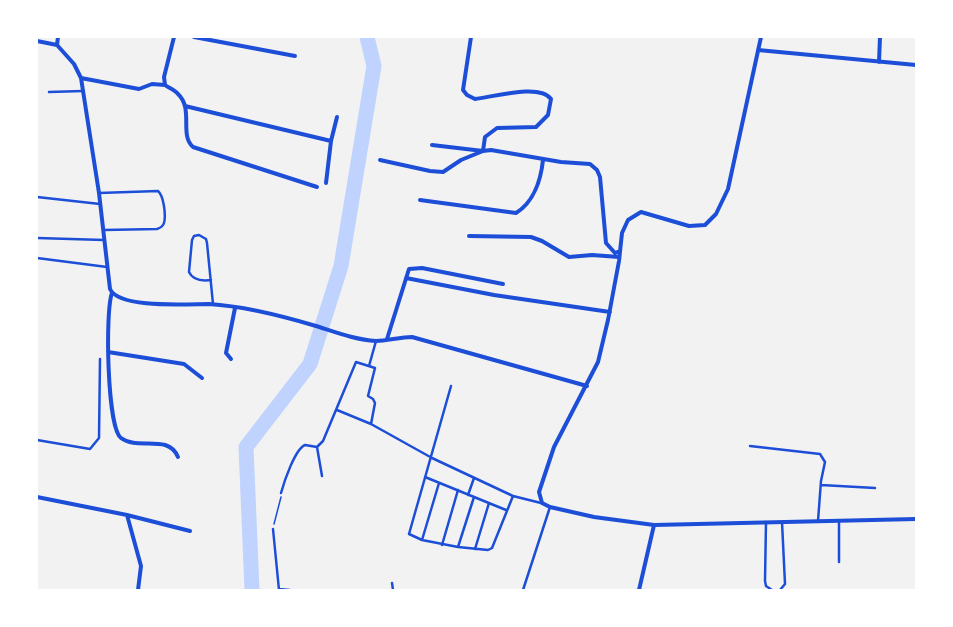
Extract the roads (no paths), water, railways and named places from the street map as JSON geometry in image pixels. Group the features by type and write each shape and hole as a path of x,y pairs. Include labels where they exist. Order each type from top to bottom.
{"street":[{"path":"57,45 58,37"},
{"path":"165,85 164,77 174,37"},
{"path":"194,37 295,56"},
{"path":"471,37 463,90 468,95 475,99 534,91 544,93 551,99 548,115 542,123 536,127 497,128 485,137 483,151"},
{"path":"761,37 728,189 716,214 705,225 689,226 641,212 628,220 622,233 610,312 598,362 587,386 554,447 539,492 542,503 550,507 594,517 654,526 916,519"},
{"path":"879,62 880,37"},
{"path":"37,41 57,45 74,64 81,78 99,193 107,267 112,293 108,310 108,352 112,416 116,429 120,437 138,443 167,446 175,450 178,457"},
{"path":"758,50 916,65"},
{"path":"81,78 139,89 152,84 165,85 178,93 185,106 187,118 186,134 193,147 317,187"},
{"path":"185,106 331,141"},
{"path":"326,183 331,141 337,117"},
{"path":"432,145 483,151 503,151 543,160 594,166 600,177 606,243 615,253 620,251"},
{"path":"380,160 430,172 443,172 461,160 483,151"},
{"path":"420,200 516,213 525,205 540,182 543,160"},
{"path":"470,236 532,237 542,241 569,257 592,255 619,257"},
{"path":"387,339 409,269 412,268 504,284"},
{"path":"406,278 494,295 610,312"},
{"path":"112,293 128,301 214,305 235,308 297,321 350,336 376,341 412,337 587,386"},
{"path":"231,359 226,353 235,308"},
{"path":"108,352 184,364 202,378"},
{"path":"37,497 127,515 190,531"},
{"path":"127,515 141,566 138,590"},
{"path":"638,590 654,526"}],"lane":[{"path":"49,92 83,91"},
{"path":"99,193 158,191 162,196 164,222 162,228 104,230"},
{"path":"37,197 100,204"},
{"path":"211,280 195,279 189,272 192,240 194,236 199,235 206,239 211,280 214,305"},
{"path":"37,238 105,240"},
{"path":"37,258 107,267"},
{"path":"369,366 376,341"},
{"path":"37,440 90,450 99,438 100,359"},
{"path":"317,447 323,441 355,364 358,362 375,368 368,396 374,399 375,403 371,424"},
{"path":"451,386 432,458 409,531 412,536 442,545 488,550 494,546 506,510 513,496"},
{"path":"337,410 371,424 432,458 513,496 542,503"},
{"path":"282,493 284,480 300,449 305,445 317,447"},
{"path":"750,446 820,454 825,462 821,485 818,521"},
{"path":"317,447 322,476"},
{"path":"425,477 506,510"},
{"path":"468,495 474,478"},
{"path":"422,540 439,483"},
{"path":"821,485 875,488"},
{"path":"442,545 458,490"},
{"path":"458,547 474,497"},
{"path":"475,549 489,503"},
{"path":"523,590 550,507"},
{"path":"839,521 839,562"},
{"path":"766,522 765,581 766,586 772,590"},
{"path":"780,590 785,584 782,522"},
{"path":"273,529 279,590 290,590"},
{"path":"392,583 393,590"}],"waterway":[{"path":"252,590 246,447 310,364 341,266 374,66 367,37"}]}
